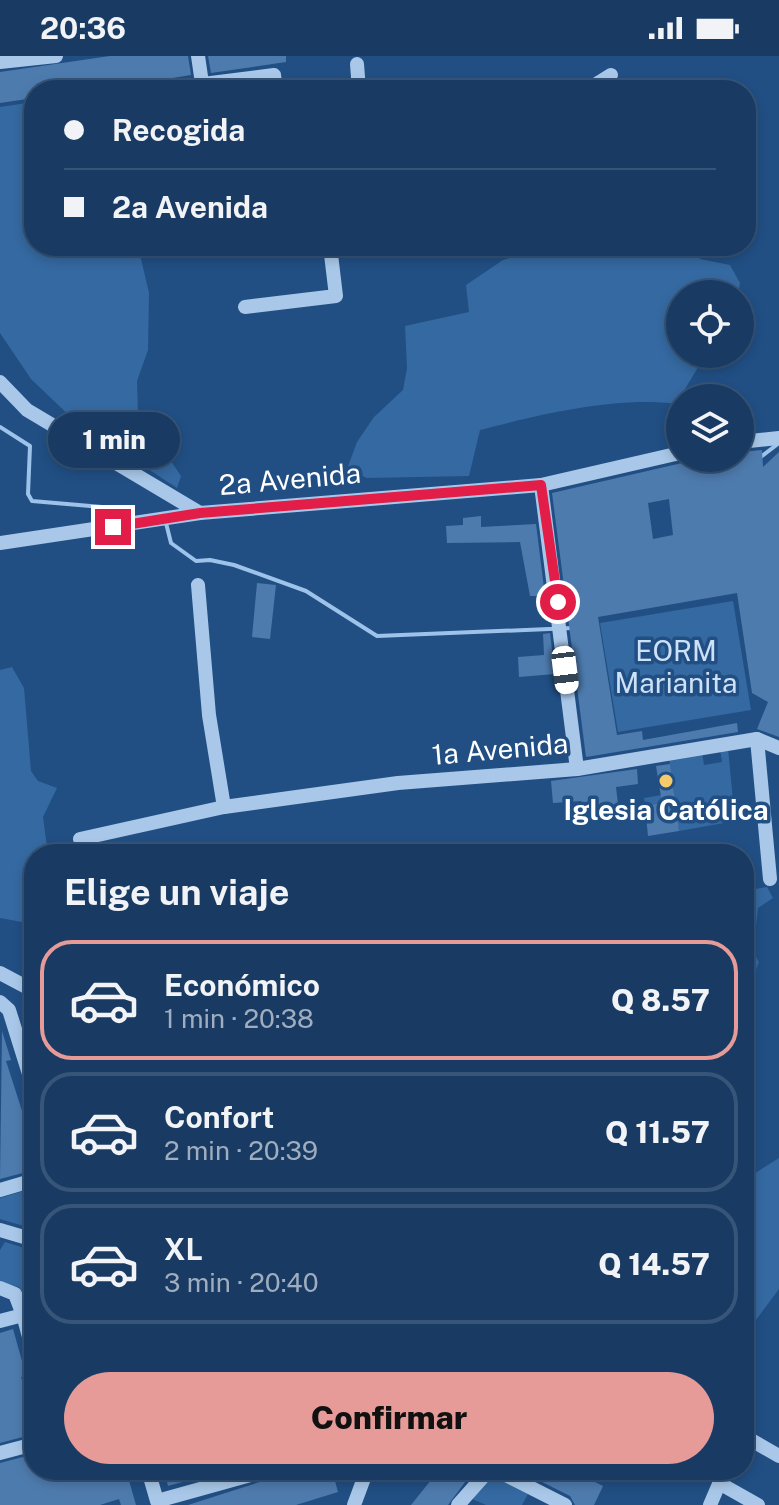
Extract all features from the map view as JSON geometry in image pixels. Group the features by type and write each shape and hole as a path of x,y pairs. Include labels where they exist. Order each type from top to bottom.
{"street":[{"path":"1,62 56,56"},
{"path":"198,56 201,80"},
{"path":"357,64 358,80"},
{"path":"244,80 274,75 275,80"},
{"path":"603,80 611,75"},
{"path":"245,307 336,296 331,256"},
{"path":"0,382 27,410 200,513"},
{"path":"754,441 779,438"},
{"name":"2a Avenida","path":"0,543 200,513 541,485 666,456"},
{"path":"541,485 577,769"},
{"path":"198,585 209,715 224,807"},
{"path":"757,739 779,748"},
{"path":"757,739 773,843 770,879"},
{"name":"1a Avenida","path":"80,839 224,807 398,783 577,769 757,739"},
{"path":"0,973 24,986"},
{"path":"0,1002 9,1010 24,1057"},
{"path":"19,1041 24,1040"},
{"path":"0,1190 24,1183"},
{"path":"0,1230 24,1237"},
{"path":"0,1288 15,1294 24,1319"},
{"path":"0,1321 23,1315"},
{"path":"754,1442 779,1456"},
{"path":"0,1453 24,1447"},
{"path":"151,1480 157,1503 218,1480"},
{"path":"357,1502 364,1480"},
{"path":"458,1505 480,1480"},
{"path":"516,1480 565,1505"},
{"path":"710,1505 720,1480"},
{"path":"727,1480 758,1505"}],"green space":[{"path":"24,103 24,256 140,256 149,293 148,350 137,381 138,416 149,441 166,454 181,476 177,488 75,421 31,379 0,333 0,107"},
{"path":"515,256 699,256 700,259 730,265 738,280 666,280 666,368 698,368 688,384 666,384 666,403 603,405 480,430 469,476 367,478 347,469 357,442 374,417 403,390 407,368 405,326 469,312 466,285 503,260"},
{"name":"EORM Marianita","path":"733,601 751,710 618,732 600,623"},
{"path":"12,667 24,688 31,771 38,781 57,788 43,817 47,844 24,844 24,922 0,918 0,670"},
{"path":"728,748 735,821 679,831 674,801 645,806 644,798 674,793 669,758 702,752 704,765 722,762 720,749"},
{"path":"767,887 773,898 758,908 754,943 754,889"},
{"path":"754,954 759,962 754,975"},
{"path":"779,1158 779,1289 754,1323 754,1174"},
{"path":"24,1191 24,1226 0,1219 0,1198"},
{"path":"5,1242 24,1248 24,1294 19,1287 0,1282 0,1250"},
{"path":"488,1480 501,1480 528,1494 522,1505 486,1505 472,1499"}],"building":[{"path":"110,56 188,56 191,75 160,80 24,80 24,99 0,103 0,72"},
{"path":"208,56 286,56 286,62 211,73"},
{"path":"762,450 763,467 779,452 779,737 757,729 768,702 752,693 737,593 598,617 617,735 642,731 643,740 737,723 738,732 586,757 552,493 666,467 666,472 754,472 754,451","holes":["669,499 673,535 653,539 648,503"]},
{"path":"481,516 481,527 536,524 545,596 530,596 520,542 447,543 446,526 463,525 463,518"},
{"path":"257,583 276,585 270,639 252,637"},
{"path":"550,633 555,674 519,677 518,657 544,655 543,634"},
{"path":"670,764 679,831 648,836 645,806 662,803 656,766"},
{"path":"637,769 638,784 616,787 618,804 581,810 581,801 553,803 551,781"},
{"path":"2,1031 11,1060 6,1061 24,1117 24,1173 0,1179"},
{"path":"13,1329 24,1368 24,1376 21,1377 24,1385 24,1437 0,1443 0,1333"},
{"path":"24,1457 24,1480 129,1480 136,1505 121,1505 119,1499 100,1505 0,1505 0,1463"},
{"path":"166,1480 190,1480 168,1486"},
{"path":"266,1480 335,1480 338,1492 296,1505 188,1505"},
{"path":"431,1480 467,1480 448,1505 411,1505"},
{"path":"538,1480 591,1480 603,1486 594,1505 575,1505 570,1496"}],"waterway":[{"path":"0,427 30,446 28,494 32,501 102,507"},
{"path":"758,459 779,443"},
{"path":"166,523 171,543 196,561 210,560 234,565 306,591 377,636 573,628"}],"place":[{"name":"Iglesia Católica","path":"666,781"}],"route":[{"path":"113,527 200,513 541,485 558,602"}]}
